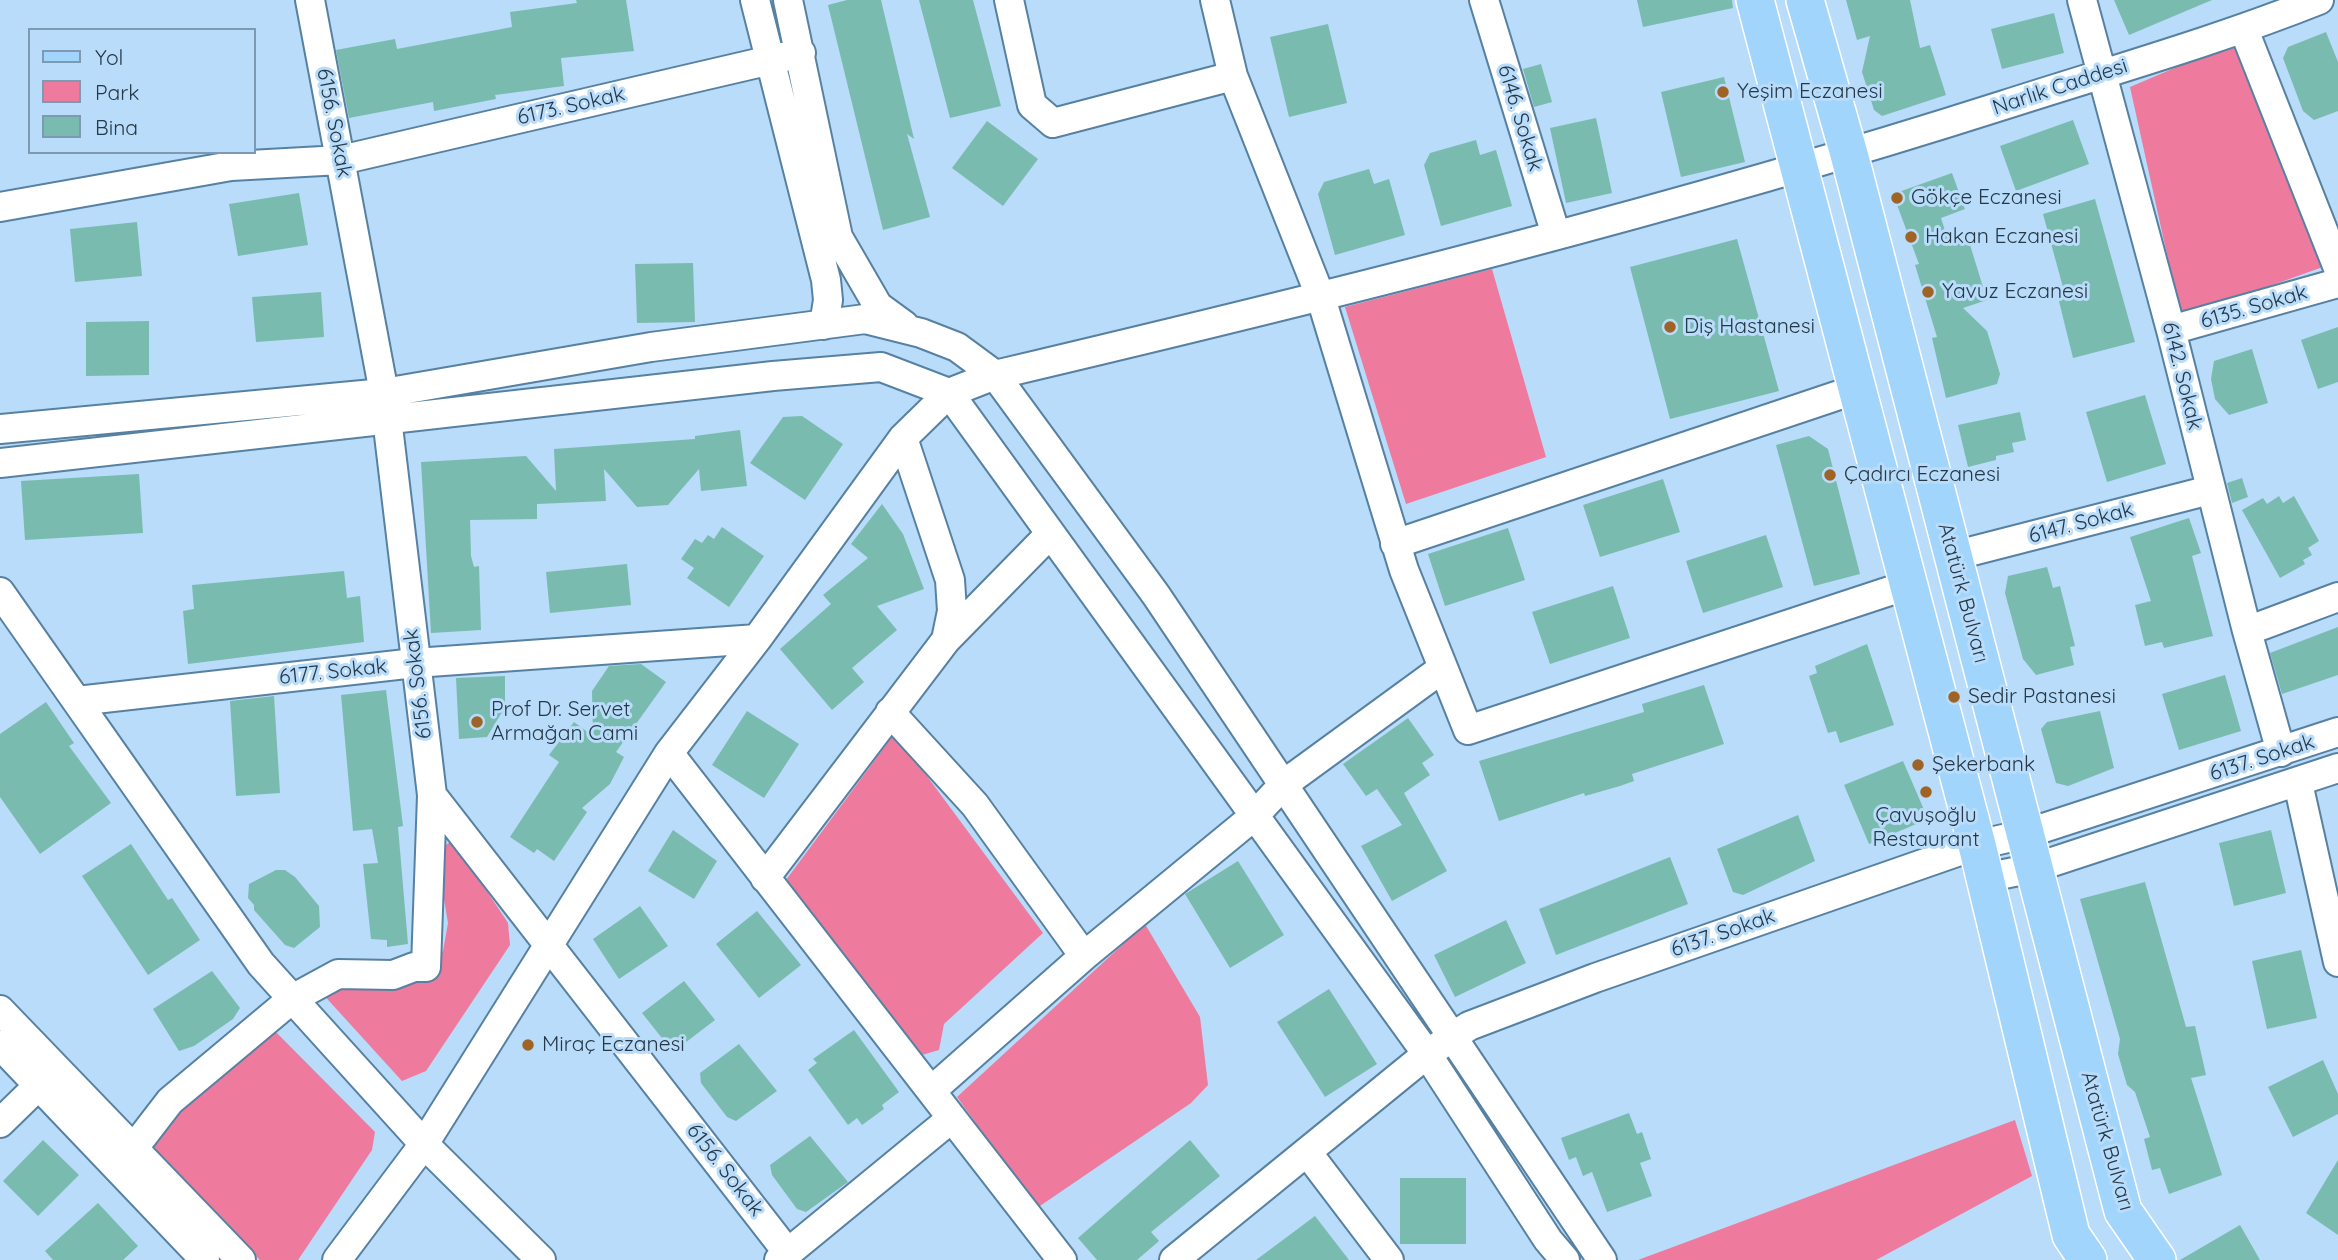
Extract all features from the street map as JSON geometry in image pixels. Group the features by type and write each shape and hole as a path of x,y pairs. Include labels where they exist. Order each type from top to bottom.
{"main road":[{"path":"1755,0 1980,862 2071,1235 2088,1260"},
{"name":"Atatürk Bulvarı","path":"1805,0 1849,154 2123,1211 2157,1260"}],"street":[{"name":"6156. Sokak","path":"310,0 384,393 432,795 550,943 784,1256"},
{"path":"755,0 826,280 828,300 824,325"},
{"path":"788,0 838,237 878,306 912,330"},
{"path":"1009,0 1032,105 1053,124 1233,76"},
{"path":"1215,0 1233,76 1321,298 1395,544 1468,730 1908,585"},
{"name":"6146. Sokak","path":"1484,0 1556,235"},
{"name":"6142. Sokak","path":"2082,0 2171,330 2246,631 2281,752"},
{"name":"Narlık Caddesi","path":"949,393 995,375 1321,298 1800,170 2244,30 2319,0"},
{"path":"2244,30 2338,268"},
{"name":"6173. Sokak","path":"0,207 231,166 341,160 801,53"},
{"name":"6135. Sokak","path":"2171,330 2338,283"},
{"path":"0,429 384,393 651,347 864,319 912,330 957,347 995,375 1156,595 1454,1036 1598,1259"},
{"path":"0,463 387,422 774,376 881,367 949,393 1253,817 1427,1054 1548,1240 1565,1260"},
{"path":"1395,544 1857,389"},
{"path":"337,1260 424,1144 669,753 757,639 903,438 949,393"},
{"path":"903,438 950,580 953,611 946,640"},
{"name":"6147. Sokak","path":"1953,556 2210,490"},
{"path":"765,878 946,640 1050,534"},
{"path":"0,592 261,964 424,1144 541,1260"},
{"path":"2246,631 2338,597"},
{"name":"6177. Sokak","path":"77,701 415,663 757,639"},
{"path":"931,1091 1084,956 1253,817 1283,785 1443,668"},
{"path":"890,712 975,805 1084,956"},
{"name":"6137. Sokak","path":"2030,851 2338,732"},
{"path":"669,753 1062,1260"},
{"name":"6137. Sokak","path":"1174,1260 1427,1054 1469,1026 1595,978 1980,862 2298,783 2338,768"},
{"path":"2298,783 2338,962"},
{"path":"133,1149 170,1101 292,999 338,974 393,975 414,967 426,967 432,795"},
{"path":"0,1010 241,1260"},
{"path":"0,1045 205,1260"},
{"path":"0,1123 38,1086"},
{"path":"784,1256 952,1118"},
{"path":"1307,1152 1389,1260"}],"green space":[{"path":"2240,40 2331,264 2181,318 2130,87"},
{"path":"1492,269 1546,457 1406,504 1345,307"},
{"path":"895,733 1043,933 944,1024 939,1050 922,1055 786,880"},
{"path":"453,840 508,923 510,945 426,1071 402,1081 310,980 425,970 443,951 448,923 436,852"},
{"path":"1145,924 1200,1017 1208,1085 1191,1103 1037,1208 957,1097"},
{"path":"261,1017 375,1132 372,1150 298,1260 260,1260 138,1142"},
{"path":"2015,1120 2032,1176 1876,1260 1638,1260"}],"building":[{"path":"576,0 626,0 634,51 561,58 564,86 495,95 496,99 434,111 433,102 349,118 336,50 395,39 397,49 512,27 510,12 577,3"},
{"path":"847,0 881,0 914,139 907,134 930,217 883,230 828,5"},
{"path":"919,0 973,0 1001,106 950,118"},
{"path":"1637,0 1732,0 1733,8 1643,27"},
{"path":"1846,0 1910,0 1920,48 1930,45 1946,95 1882,116 1874,110 1862,72 1870,36 1857,40"},
{"path":"2114,0 2212,0 2129,35"},
{"path":"2054,13 2064,53 2002,69 1991,29"},
{"path":"1328,24 1347,103 1289,117 1270,37"},
{"path":"2326,32 2338,62 2338,111 2314,120 2303,111 2283,58 2288,47"},
{"path":"1541,64 1552,102 1534,107 1523,69"},
{"path":"1724,77 1745,162 1681,177 1661,92"},
{"path":"1596,118 1612,193 1566,203 1550,128"},
{"path":"2073,120 2089,164 2016,191 2000,146"},
{"path":"987,121 1038,159 1003,206 952,168"},
{"path":"1476,140 1480,155 1496,150 1512,206 1441,226 1424,165 1430,153"},
{"path":"1369,169 1374,184 1389,179 1405,235 1335,255 1318,194 1324,182"},
{"path":"1952,173 1965,209 1941,218 1948,240 1967,235 1987,300 1963,308 1987,331 2000,374 1997,384 1946,398 1932,338 1937,337 1915,265 1919,264 1893,194"},
{"path":"299,193 308,245 238,256 229,204"},
{"path":"2095,199 2135,342 2073,358 2057,293 2064,291 2043,214"},
{"path":"137,222 142,276 75,282 70,229"},
{"name":"Diş Hastanesi","path":"1737,239 1779,391 1670,419 1630,267"},
{"path":"693,263 695,322 637,323 635,264"},
{"path":"321,292 324,337 256,342 252,297"},
{"path":"149,321 149,375 86,376 86,322"},
{"path":"2338,327 2338,382 2318,389 2301,340"},
{"path":"2252,349 2268,403 2229,415 2215,399 2211,379 2214,361"},
{"path":"2145,395 2166,464 2107,482 2086,412"},
{"path":"2020,412 2026,440 2012,443 2014,452 1968,467 1958,425"},
{"path":"802,416 843,444 805,500 750,463 783,417"},
{"path":"740,430 747,486 701,491 699,469 668,505 637,507 604,469 606,501 537,504 537,519 470,520 471,556 474,567 479,566 481,630 431,633 421,462 526,456 556,491 554,449 695,439 695,436"},
{"path":"1809,436 1828,449 1860,574 1814,586 1776,445"},
{"path":"139,474 143,533 25,540 21,481"},
{"path":"2242,478 2248,497 2232,503 2227,483"},
{"path":"1663,479 1680,532 1600,557 1583,505"},
{"path":"2279,496 2283,503 2294,496 2319,541 2308,548 2312,555 2303,560 2305,564 2280,578 2242,510 2263,498 2267,504"},
{"path":"882,504 903,534 924,589 877,606 897,630 852,668 864,682 832,710 780,649 831,604 823,595 868,558 851,544"},
{"path":"2189,518 2201,553 2192,556 2213,636 2164,648 2162,642 2145,646 2135,605 2151,601 2130,537"},
{"path":"722,527 764,556 729,607 687,578 694,568 681,559 695,539 702,543 708,535 714,539"},
{"path":"1508,528 1525,580 1445,606 1428,554"},
{"path":"1766,535 1783,587 1703,613 1686,561"},
{"path":"627,564 631,605 550,613 546,572"},
{"path":"2047,567 2053,588 2060,586 2075,646 2070,647 2074,665 2036,675 2023,659 2005,593 2008,576"},
{"path":"344,571 347,598 360,596 364,642 188,664 183,611 194,609 192,585"},
{"path":"1613,586 1630,638 1550,664 1532,612"},
{"path":"2338,627 2338,675 2282,694 2270,653"},
{"path":"1867,644 1894,725 1840,743 1836,731 1828,733 1809,676 1817,673 1815,666"},
{"path":"641,664 666,682 616,752 624,757 610,784 582,808 587,812 554,861 537,849 534,853 510,837 559,762 549,755 574,722 593,736 592,691 609,666"},
{"path":"2225,675 2241,731 2179,750 2162,694"},
{"name":"Prof Dr. Servet Armağan Cami","path":"505,676 505,707 487,737 459,739 456,678"},
{"path":"1704,685 1724,744 1632,774 1634,781 1620,786 1585,796 1584,793 1499,821 1479,761 1644,712 1642,704"},
{"path":"386,690 403,826 398,827 408,944 387,947 387,940 371,939 363,864 378,863 372,829 353,831 341,695"},
{"path":"274,696 280,793 236,796 230,701"},
{"path":"46,702 74,743 69,746 111,803 40,854 0,797 0,734"},
{"path":"747,711 799,744 764,798 712,765"},
{"path":"2100,711 2114,768 2068,786 2056,783 2041,729 2047,722"},
{"path":"1408,718 1434,755 1422,763 1430,775 1404,793 1447,871 1392,901 1361,846 1402,825 1377,789 1366,796 1343,764"},
{"path":"1903,761 1928,819 1869,844 1844,785"},
{"path":"1798,815 1815,861 1743,895 1733,892 1717,849"},
{"path":"673,830 717,861 694,899 648,871"},
{"path":"2271,830 2286,893 2234,906 2219,843"},
{"path":"131,844 168,900 172,898 200,940 148,975 82,876"},
{"path":"1670,857 1688,904 1556,955 1539,909"},
{"path":"1238,861 1284,935 1230,968 1185,894"},
{"path":"276,870 285,870 295,877 319,906 320,927 294,948 285,945 254,910 254,905 248,898 249,884"},
{"path":"2145,882 2186,1027 2195,1026 2206,1075 2191,1078 2222,1175 2169,1194 2160,1168 2152,1170 2144,1139 2150,1137 2135,1092 2127,1085 2118,1054 2120,1039 2080,899"},
{"path":"640,906 668,946 619,979 593,939"},
{"path":"757,911 801,965 759,998 716,944"},
{"path":"1506,920 1526,963 1455,997 1434,955"},
{"path":"2301,950 2317,1018 2267,1029 2252,961"},
{"path":"212,971 240,1008 233,1019 194,1046 179,1051 153,1009"},
{"path":"684,981 715,1020 673,1052 642,1013"},
{"path":"1329,989 1377,1064 1325,1097 1277,1022"},
{"path":"854,1030 899,1092 882,1105 884,1109 862,1125 857,1118 848,1125 808,1070 817,1063 813,1059"},
{"path":"739,1044 777,1091 736,1121 727,1117 701,1083 700,1073"},
{"path":"2323,1060 2338,1094 2338,1114 2293,1137 2268,1087"},
{"path":"1629,1113 1637,1134 1642,1132 1651,1159 1640,1163 1652,1196 1607,1212 1592,1172 1583,1176 1576,1157 1569,1160 1561,1138"},
{"path":"810,1136 848,1182 806,1212 797,1209 772,1175 770,1165"},
{"path":"43,1140 79,1175 38,1216 3,1181"},
{"path":"1190,1140 1220,1176 1151,1232 1159,1241 1137,1260 1097,1260 1078,1238"},
{"path":"2338,1160 2338,1235 2306,1213"},
{"path":"1400,1178 1466,1178 1466,1244 1400,1244"},
{"path":"98,1203 138,1246 123,1260 53,1260 45,1251"},
{"path":"1315,1216 1349,1260 1256,1260"},
{"path":"2240,1225 2260,1260 2180,1260"}],"place":[{"name":"Yeşim Eczanesi","path":"1723,92"},
{"name":"Gökçe Eczanesi","path":"1897,198"},
{"name":"Hakan Eczanesi","path":"1911,237"},
{"name":"Yavuz Eczanesi","path":"1928,292"},
{"name":"Diş Hastanesi","path":"1670,327"},
{"name":"Çadırcı Eczanesi","path":"1830,475"},
{"name":"Sedir Pastanesi","path":"1954,697"},
{"name":"Prof Dr. Servet Armağan Cami","path":"477,722"},
{"name":"Şekerbank","path":"1918,765"},
{"name":"Çavuşoğlu Restaurant","path":"1926,792"},
{"name":"Miraç Eczanesi","path":"528,1045"}]}
